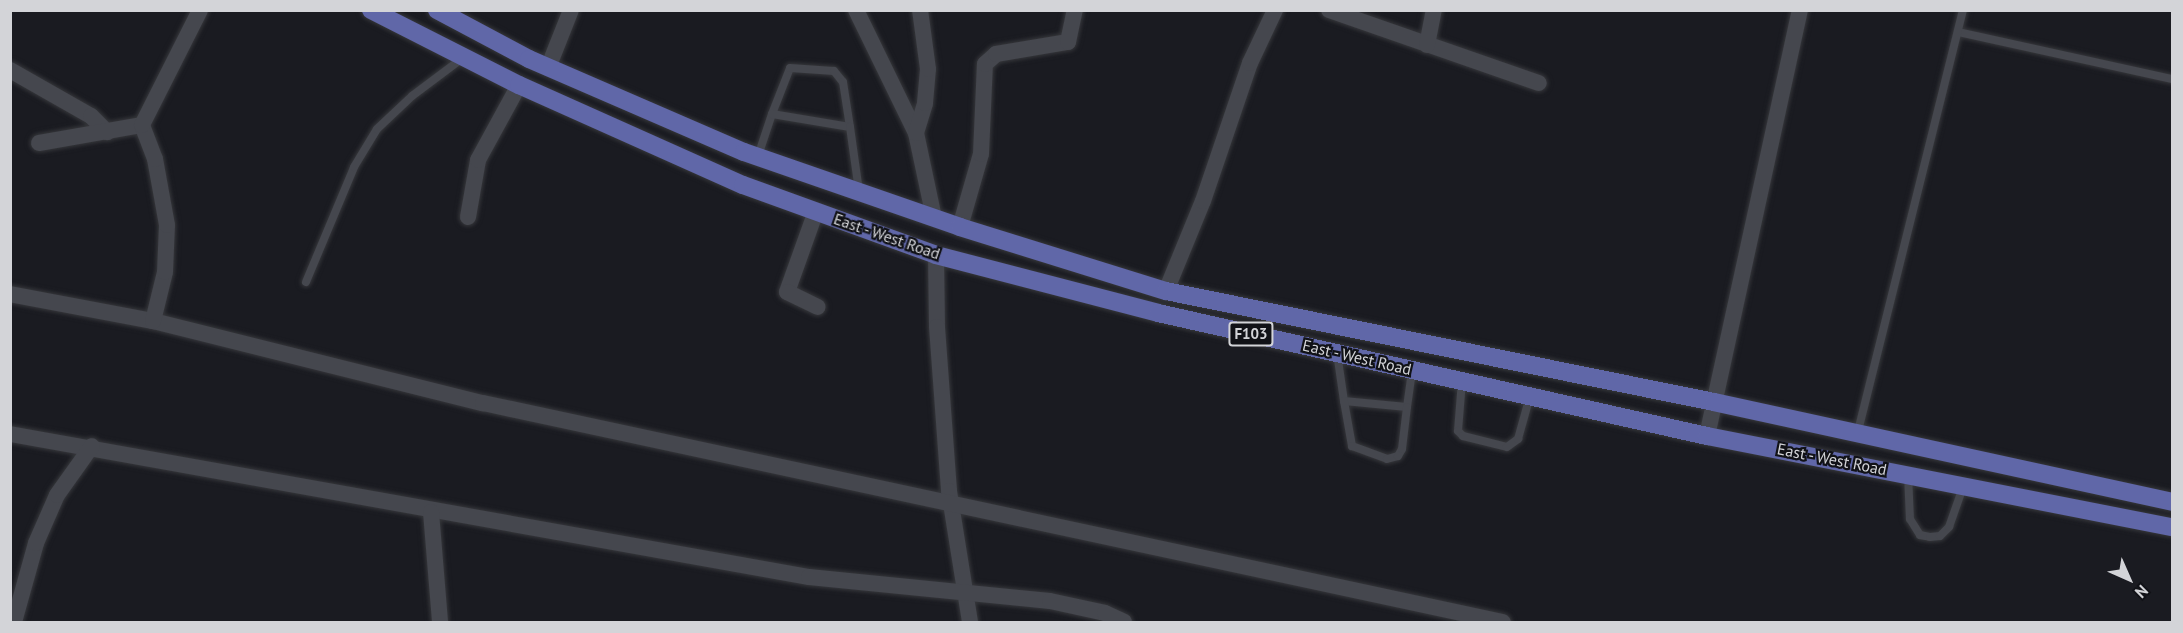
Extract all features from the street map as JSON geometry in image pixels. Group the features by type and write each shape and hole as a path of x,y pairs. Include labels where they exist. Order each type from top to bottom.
{"main road":[{"name":"East - West Road","path":"371,10 519,84 743,185 936,255 1158,313 1707,436 2172,527"},
{"name":"East - West Road","path":"437,10 548,68 758,156 960,228 1167,291 1714,402 1857,436 2172,502"}],"street":[{"path":"153,321 165,272 166,225 155,159 142,125 200,10"},
{"path":"548,68 571,10"},
{"path":"856,10 879,51 916,133 934,218"},
{"path":"916,133 926,104 928,69 920,10"},
{"path":"960,228 981,154 985,64 996,54 1068,42 1075,10"},
{"path":"1167,291 1203,201 1250,63 1275,10"},
{"path":"1329,10 1539,83"},
{"path":"1427,45 1434,10"},
{"path":"1707,436 1800,10"},
{"path":"10,70 91,116 107,132"},
{"path":"468,217 478,160 519,84"},
{"path":"39,143 142,125"},
{"path":"816,211 787,292 818,307"},
{"path":"936,255 936,327 951,505 966,590 969,622"},
{"path":"10,294 153,321 483,403 1503,622"},
{"path":"10,434 92,446 430,512 808,577 966,590 1050,601 1105,613 1124,622"},
{"path":"14,622 36,543 57,495 92,446"},
{"path":"430,512 440,622"}],"lane":[{"path":"1857,436 1963,10"},
{"path":"1958,32 2172,79"},
{"path":"306,282 354,167 377,129 412,96 465,57"},
{"path":"758,156 790,68 834,71 843,82 859,192"},
{"path":"772,114 850,127"},
{"path":"1337,353 1352,446 1387,459 1398,456 1402,449 1412,370"},
{"path":"1462,381 1458,431 1463,436 1507,447 1518,439 1530,396"},
{"path":"1344,401 1407,407"},
{"path":"1908,474 1910,519 1920,534 1930,537 1940,536 1949,527 1964,486"}]}
